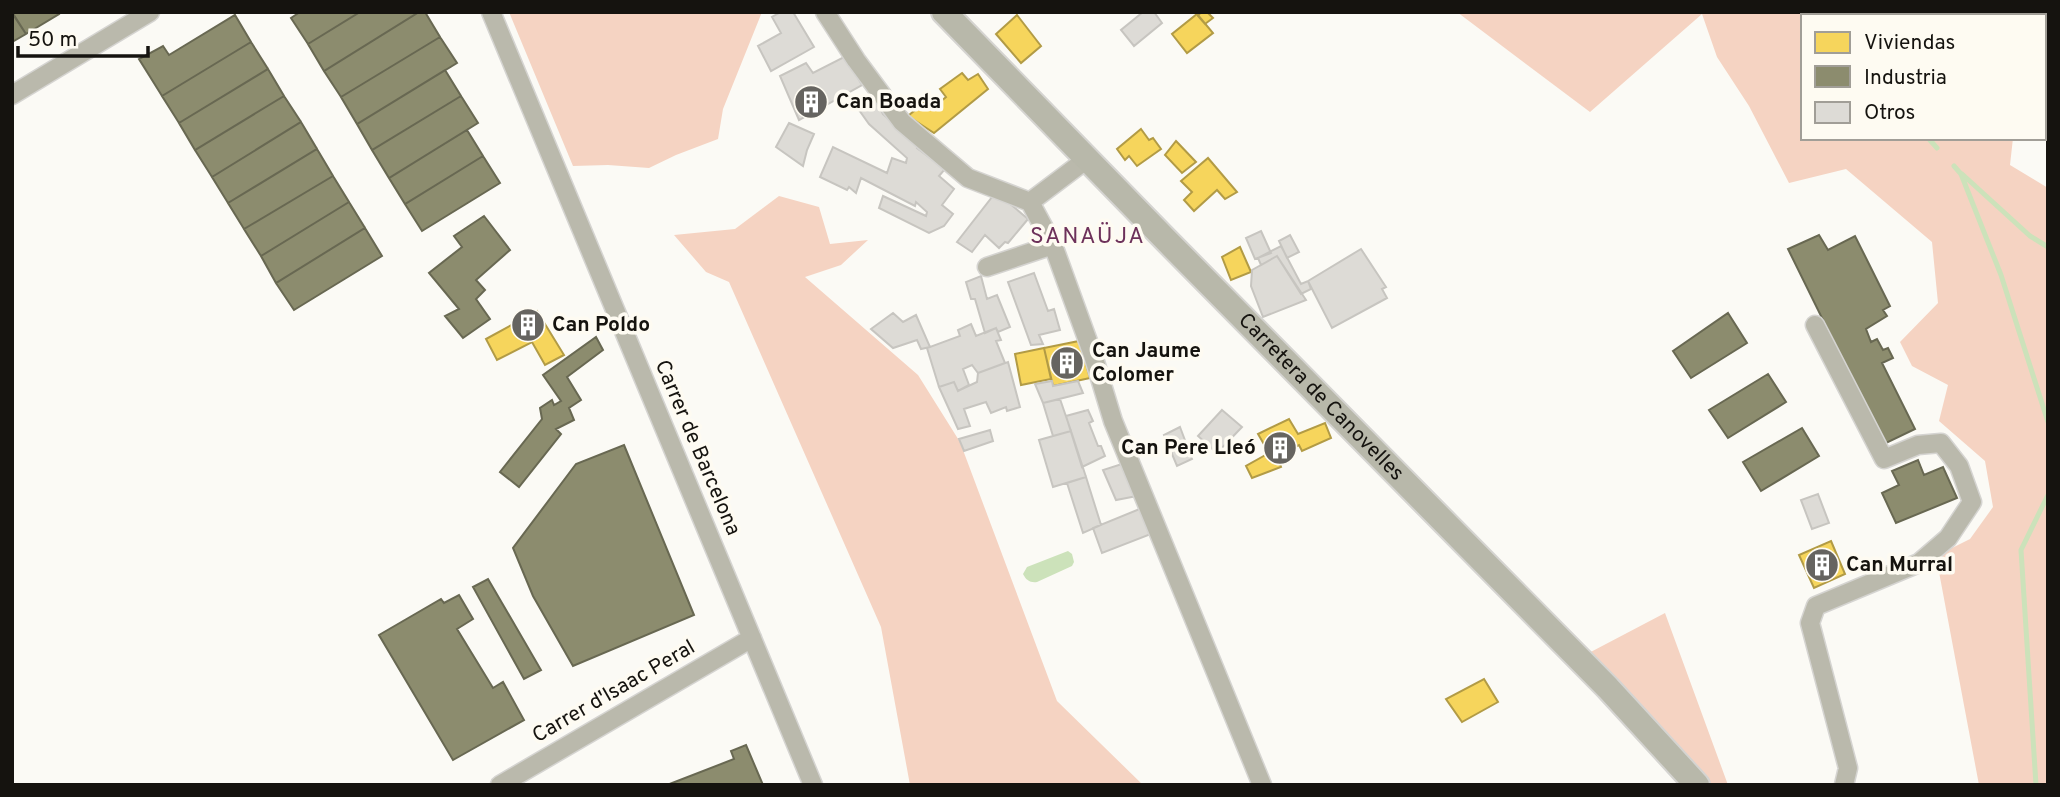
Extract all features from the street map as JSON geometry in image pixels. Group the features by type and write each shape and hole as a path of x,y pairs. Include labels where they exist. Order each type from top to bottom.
{"street":[{"path":"12,95 150,12"},
{"name":"Carrer de Barcelona","path":"491,12 813,785"},
{"path":"825,12 901,122 968,177 1030,202 1053,245 1093,355 1113,421 1262,785"},
{"name":"Carretera de Canovelles","path":"944,12 1608,688 1697,785"},
{"path":"1030,202 1087,159"},
{"path":"987,267 1053,245"},
{"path":"1815,325 1884,459 1918,445 1941,443 1959,466 1972,502 1948,538 1919,563 1816,606 1810,622 1848,768 1844,785"},
{"name":"Carrer d'Isaac Peral","path":"500,785 752,638"}],"shaded area":[{"path":"509,12 762,12 723,109 718,139 649,168 573,166"},
{"path":"1457,12 1954,12 1801,14 1801,140 2013,140 2010,165 2048,188 2048,785 1979,785 1936,556 1970,539 1993,507 1985,461 1939,421 1948,385 1912,366 1900,342 1938,303 1932,242 1846,169 1789,183 1749,106 1717,57 1702,14 1590,112"},
{"path":"779,196 819,207 830,244 868,240 841,265 805,277 918,375 960,442 1057,701 1143,785 910,785 881,627 729,282 706,272 674,235 735,229"},
{"path":"1068,551 1072,554 1072,566 1037,582 1025,578 1023,574 1027,567"},
{"path":"1665,613 1728,785 1709,785 1585,655"}],"building: Viviendas":[{"path":"1201,12 1211,12 1209,14 1213,18 1205,24 1198,16"},
{"path":"1197,14 1213,33 1187,53 1172,34"},
{"path":"1017,15 1041,46 1021,63 996,34"},
{"path":"962,73 968,80 978,74 988,89 934,133 908,116 932,96 939,103 946,97 940,89"},
{"path":"1141,129 1149,140 1153,138 1161,149 1137,166 1129,156 1125,160 1117,149"},
{"path":"1176,141 1196,162 1182,173 1165,155"},
{"path":"1208,158 1237,192 1225,199 1217,190 1194,211 1184,200 1192,192 1181,181"},
{"path":"1240,247 1251,272 1231,280 1222,257"},
{"name":"Can Poldo","path":"537,311 564,355 545,365 532,342 497,360 486,339"},
{"name":"Can Jaume Colomer","path":"1079,341 1090,378 1053,386 1044,348"},
{"path":"1044,348 1051,379 1021,385 1015,354"},
{"name":"Can Pere Lleó","path":"1289,419 1298,434 1325,423 1331,438 1302,451 1299,445 1277,456 1281,467 1252,478 1246,466 1269,453 1258,434"},
{"name":"Can Murral","path":"1831,541 1845,574 1814,588 1799,555"},
{"path":"1484,679 1498,702 1462,722 1446,699"}],"building: Industria":[{"path":"12,12 58,12 59,14 26,34"},
{"path":"300,12 360,12 308,44 291,18"},
{"path":"360,12 419,12 324,71 308,44"},
{"path":"419,12 425,12 440,37 341,97 324,71"},
{"path":"12,13 26,34 12,42"},
{"path":"235,15 251,42 162,96 139,59 163,46 169,55"},
{"path":"440,37 457,63 357,124 341,97"},
{"path":"251,42 268,69 179,123 162,96"},
{"path":"268,69 284,96 195,150 179,123"},
{"path":"445,70 461,96 372,150 357,124"},
{"path":"284,96 301,122 212,177 195,150"},
{"path":"461,96 478,123 389,178 372,150"},
{"path":"301,122 317,149 228,203 212,177"},
{"path":"467,130 483,156 405,204 389,178"},
{"path":"317,149 333,176 244,229 228,203"},
{"path":"483,156 500,183 422,231 405,204"},
{"path":"333,176 349,202 261,256 244,229"},
{"path":"349,202 365,228 276,283 261,256"},
{"path":"484,216 510,250 476,280 485,290 476,299 490,319 463,338 445,316 459,309 429,273 462,247 454,236"},
{"path":"365,228 382,256 294,310 276,283"},
{"path":"1819,235 1828,250 1855,236 1890,306 1883,310 1887,316 1866,329 1871,342 1877,339 1883,350 1888,348 1893,358 1882,363 1915,429 1884,444 1788,249"},
{"path":"1728,313 1747,343 1691,378 1673,351"},
{"path":"596,337 603,350 567,377 581,400 569,408 574,420 556,429 561,434 519,487 500,472 542,419 540,408 552,400 554,405 561,401 543,375"},
{"path":"1768,374 1786,402 1728,438 1709,410"},
{"path":"1802,428 1819,456 1761,491 1743,462"},
{"path":"624,445 694,615 573,666 533,596 513,548 576,464"},
{"path":"1918,460 1924,475 1943,467 1957,498 1896,523 1882,493 1899,485 1892,471"},
{"path":"488,579 541,670 524,679 473,587"},
{"path":"459,595 473,619 457,629 493,688 503,682 524,720 453,760 379,635 441,599 444,603"},
{"path":"746,745 763,785 667,785 734,759 731,751"}],"building: Otros":[{"path":"781,12 793,12 814,47 771,71 758,46 781,33 772,17"},
{"path":"1143,12 1154,12 1162,23 1134,46 1121,30"},
{"name":"Can Boada","path":"846,56 862,85 799,120 780,76 806,63 813,73"},
{"path":"875,99 883,114 918,144 917,148 945,169 939,176 954,189 942,205 953,214 944,226 929,233 879,208 883,196 926,216 927,212 916,202 915,206 861,178 856,193 849,187 847,190 820,177 833,147 887,173 892,158 906,163 907,158 869,124 859,110"},
{"path":"789,123 814,134 803,166 776,147"},
{"path":"996,192 1028,219 1008,243 1005,242 999,248 985,235 972,252 957,242"},
{"path":"1261,231 1271,253 1255,259 1246,238"},
{"path":"1290,235 1299,252 1287,258 1279,241"},
{"path":"1281,246 1301,284 1308,281 1311,289 1301,294 1277,256 1261,265 1258,258"},
{"path":"1361,249 1386,287 1382,289 1387,298 1332,328 1308,281"},
{"path":"1277,256 1306,300 1263,317 1251,286 1252,270"},
{"path":"1034,273 1048,311 1054,309 1060,330 1039,335 1043,344 1031,345 1008,282"},
{"path":"981,276 987,299 997,295 1010,327 998,332 996,328 985,333 975,299 971,299 966,282"},
{"path":"893,313 903,322 916,315 930,347 921,349 917,340 893,348 871,329"},
{"path":"971,324 976,336 996,328 1001,340 996,341 1005,363 978,373 972,365 963,369 969,385 958,391 954,382 939,387 927,348 960,336 958,330"},
{"path":"1008,362 1020,407 1007,411 1006,407 991,413 986,402 964,409 970,426 958,429 939,387 954,382 958,391 977,382 978,373"},
{"path":"1052,381 1053,386 1078,381 1083,393 1043,403 1035,384"},
{"path":"1060,399 1071,431 1053,436 1043,403"},
{"path":"1088,410 1093,421 1089,423 1105,456 1082,467 1066,416"},
{"path":"1222,410 1242,427 1217,453 1198,436"},
{"path":"1180,427 1192,459 1177,466 1164,435"},
{"path":"990,430 993,441 964,451 959,439"},
{"path":"1071,431 1086,477 1053,487 1039,440"},
{"path":"1125,463 1137,496 1116,500 1103,470"},
{"path":"1086,477 1101,525 1083,533 1067,483"},
{"path":"1818,494 1829,523 1812,529 1801,500"},
{"path":"1142,508 1151,534 1102,553 1093,528"}],"waterway":[{"path":"1930,140 1937,148"},
{"path":"1954,166 1961,174 2001,275 2048,422"},
{"path":"1962,174 2030,236 2048,247"},
{"path":"2036,785 2021,550 2048,495"}],"place":[{"name":"Can Boada","path":"811,102"},
{"name":"Can Poldo","path":"528,325"},
{"name":"Can Jaume Colomer","path":"1067,363"},
{"name":"Can Pere Lleó","path":"1280,448"},
{"name":"Can Murral","path":"1822,565"}],"district":[{"name":"SANAÜJA","path":"1088,237"}]}
